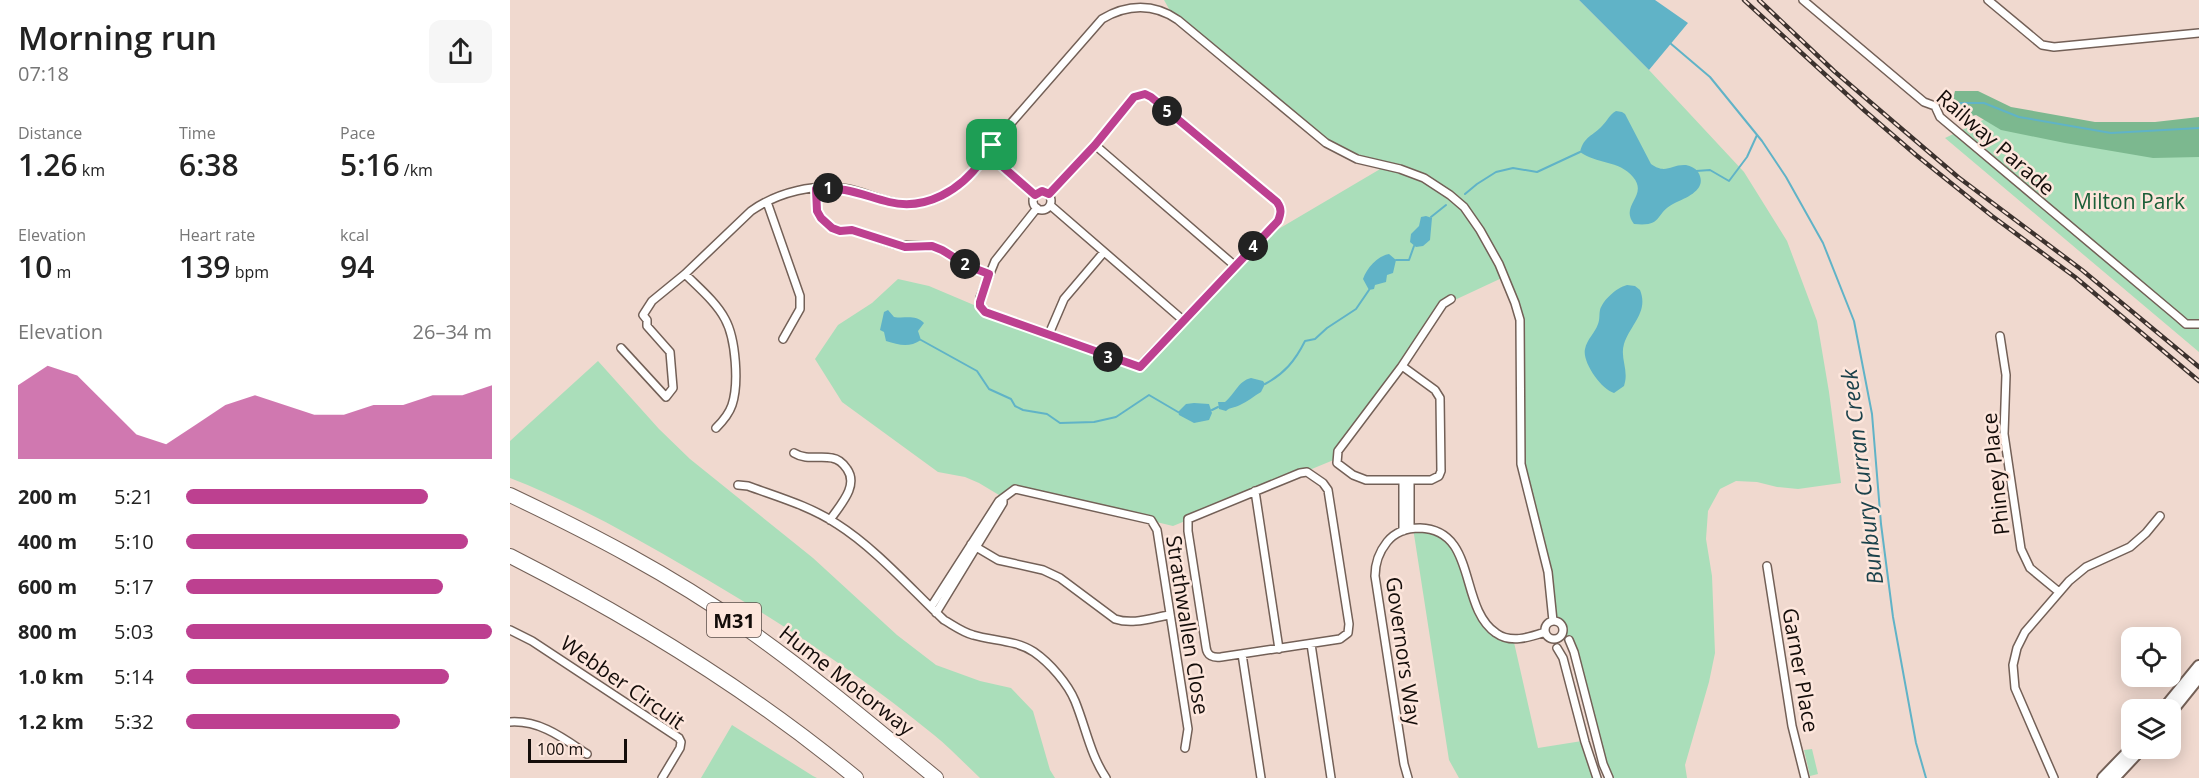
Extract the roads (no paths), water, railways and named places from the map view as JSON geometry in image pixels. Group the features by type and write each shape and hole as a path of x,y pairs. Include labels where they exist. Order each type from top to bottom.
{"highway":[{"name":"Hume Motorway","path":"510,495 598,539 742,626 936,778"},
{"name":"M31","path":"510,556 546,574 685,655 816,745 856,778"}],"main road":[{"path":"2172,699 2199,666"},
{"path":"2181,699 2199,677"},
{"path":"2103,778 2121,759"},
{"path":"2114,778 2132,759"}],"street":[{"name":"Railway Parade","path":"1803,0 1924,102 1935,106 1940,117 2186,324 2199,324"},
{"path":"1988,0 2042,45 2048,46 2199,33"},
{"path":"992,145 1102,19 1128,8 1149,8 1166,12 1178,20 1316,136 1337,150 1357,159 1410,172 1450,195 1464,207 1489,245 1510,289 1520,320 1521,464 1548,572 1553,621"},
{"path":"1037,208 998,257 980,298 980,306 983,310 1140,367 1278,221 1281,208 1277,202 1145,94 1134,97 1095,145 1049,194"},
{"path":"986,144 992,145 996,153 994,159 988,162 982,160 978,155 980,148 986,144"},
{"path":"1095,145 1234,265"},
{"path":"994,159 1035,195"},
{"path":"621,348 666,397 673,388 670,352 647,326 647,320 643,315 652,301 685,274 741,219 767,202 790,192 816,189 847,189 901,204 929,202 953,189 982,160"},
{"path":"816,189 817,211 832,228 840,231 852,230 905,247 932,246 968,266 989,274"},
{"path":"1042,191 1049,194 1050,206 1044,209 1037,208 1033,203 1035,195 1042,191"},
{"path":"767,202 800,296 800,309 783,339"},
{"path":"1050,206 1184,321"},
{"path":"1049,334 1064,299 1104,252"},
{"path":"685,274 721,312 732,338 734,395 729,411 717,428"},
{"path":"1402,366 1435,390 1440,398 1441,471 1439,476 1431,480 1360,478 1337,463 1338,451 1402,366 1443,304 1451,299"},
{"name":"Phiney Place","path":"2000,336 2006,375 2004,434 2020,549 2030,568 2059,592"},
{"path":"794,453 803,458 835,458 842,462 849,471 852,479 849,490 830,519"},
{"path":"1305,472 1323,483 1328,490 1349,629 1347,635 1342,639 1311,644 1216,658 1207,653 1188,519 1305,472"},
{"path":"1406,480 1407,530 1436,531 1449,539 1456,547 1477,606 1490,628 1506,638 1524,638 1545,632"},
{"path":"738,485 748,486 789,501 830,519 856,538 944,620 971,634 1023,646 1034,652 1046,662 1070,690 1090,750 1106,778"},
{"name":"Strathwallen Close","path":"974,545 1003,503 1003,498 1009,491 1015,489 1151,520 1157,529 1188,729 1185,747"},
{"path":"1255,491 1279,649"},
{"path":"2054,778 2017,695 2013,672 2015,656 2022,637 2059,592 2085,567 2138,541 2160,516"},
{"name":"Governors Way","path":"1407,530 1393,536 1385,544 1378,556 1375,571 1408,778"},
{"path":"933,610 974,545 998,560 1043,570 1060,578 1115,619 1133,622 1169,615"},
{"name":"Garner Place","path":"1767,566 1792,726 1805,778"},
{"path":"1553,621 1559,622 1562,626 1558,638 1552,638 1545,632 1546,624 1553,621"},
{"name":"Webber Circuit","path":"510,630 532,641 679,738 680,748 662,778"},
{"path":"1569,640 1603,764 1609,778"},
{"path":"1311,644 1331,778"},
{"path":"1557,648 1566,669 1591,762 1598,778"},
{"path":"1242,654 1261,778"},
{"path":"510,722 540,726 587,754"}],"water":[{"path":"1579,0 1655,0 1688,23 1649,70"},
{"path":"1616,111 1625,114 1651,164 1661,169 1688,165 1697,171 1701,178 1694,192 1667,208 1655,222 1650,224 1634,224 1630,217 1631,206 1638,190 1633,177 1621,168 1580,152 1586,139"},
{"path":"1421,217 1432,218 1430,240 1423,246 1416,247 1410,242 1411,234 1419,226"},
{"path":"1389,254 1396,260 1393,273 1387,275 1386,282 1375,285 1374,289 1369,290 1363,279 1365,275 1377,260"},
{"path":"1627,285 1635,286 1640,290 1642,305 1638,318 1624,344 1626,377 1624,386 1614,393 1604,386 1589,368 1585,349 1598,324 1604,302 1614,292"},
{"path":"888,310 894,317 921,320 924,323 918,331 921,340 908,345 886,341 884,332 880,330 884,312"},
{"path":"1251,378 1263,381 1265,384 1261,392 1243,404 1226,411 1219,409 1218,402 1225,402 1240,385"},
{"path":"1186,404 1209,404 1212,413 1209,420 1194,423 1179,415 1178,412"}],"waterway":[{"name":"Bunbury Curran Creek","path":"1670,43 1710,77 1762,141 1786,177 1823,243 1854,321 1872,414 1881,524 1893,617 1916,743 1926,778"},
{"path":"1957,103 1984,103 2019,117 2111,133 2199,128"},
{"path":"1696,171 1710,170 1729,181 1747,157 1757,135"},
{"path":"1465,194 1496,172 1513,168 1537,172 1580,152"},
{"path":"1431,217 1446,205"},
{"path":"1396,260 1409,260 1414,246"},
{"path":"1265,384 1288,366 1305,341 1315,339 1356,309 1369,290"},
{"path":"921,340 977,371 989,389 1011,399 1015,406 1023,410 1047,414 1060,423 1094,422 1116,417 1149,395 1178,412"},
{"path":"1212,410 1218,407"}],"railway":[{"path":"1744,0 1916,155 1992,216 2075,277 2199,381"},
{"path":"1759,0 1834,71 1958,177 2082,270 2199,367"}],"park label":[{"name":"Milton Park","path":"2129,201"}]}
